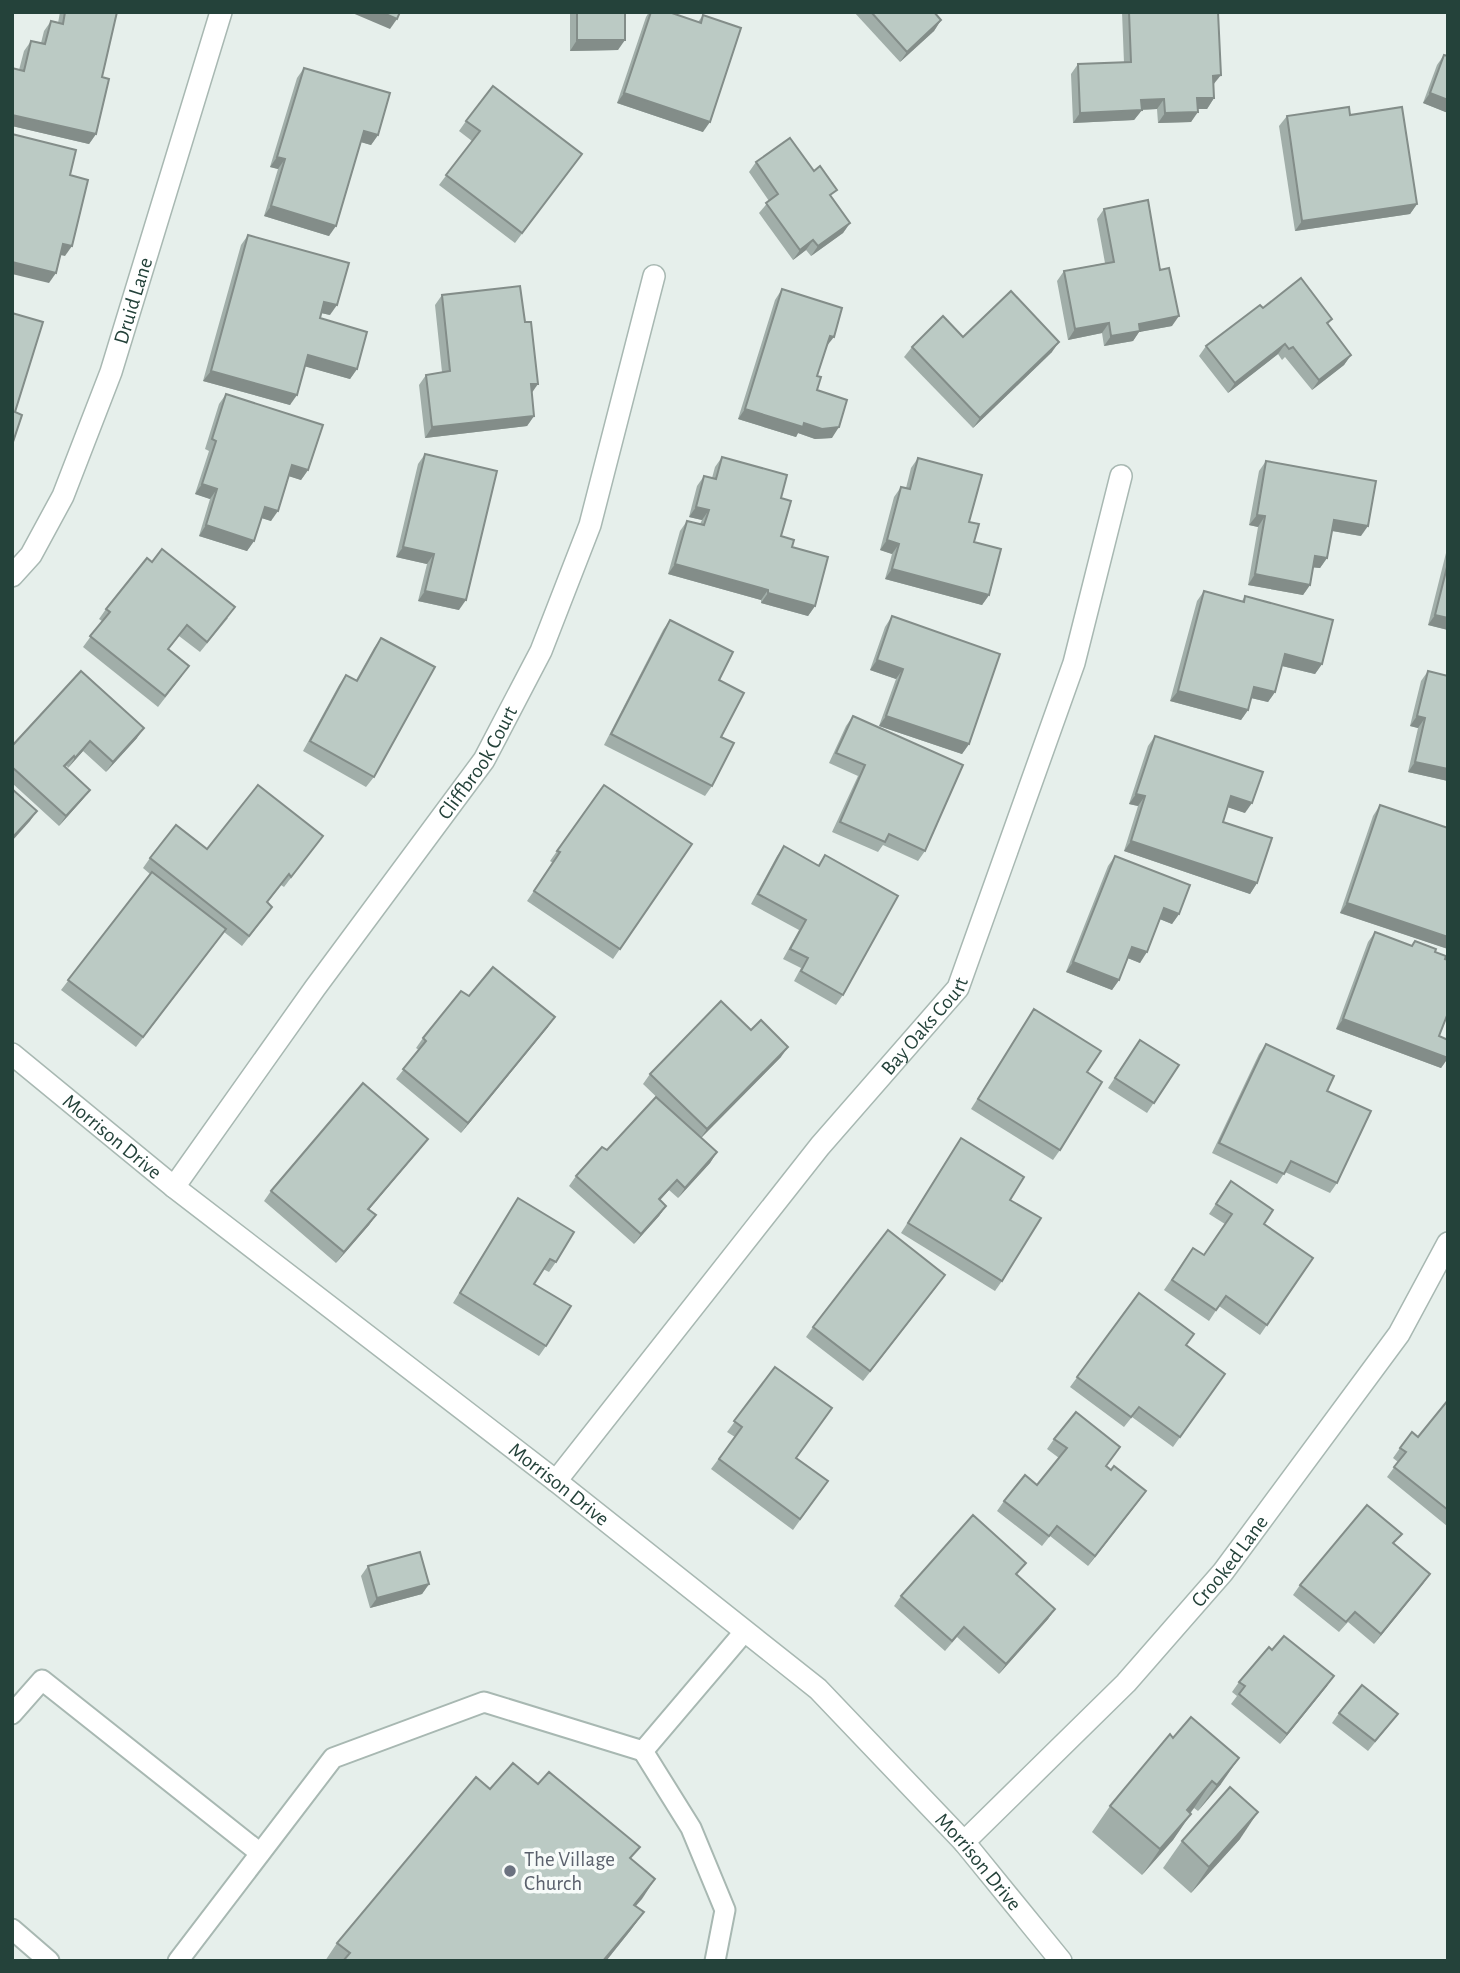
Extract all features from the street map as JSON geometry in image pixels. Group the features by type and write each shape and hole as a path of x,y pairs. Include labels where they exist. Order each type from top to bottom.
{"street":[{"name":"Druid Lane","path":"12,576 31,555 63,496 111,372 221,12"},
{"name":"Cliffbrook Court","path":"174,1187 315,988 484,760 541,651 590,525 654,276"},
{"name":"Bay Oaks Court","path":"556,1481 821,1146 958,988 1074,663 1121,476"},
{"name":"Morrison Drive","path":"12,1054 174,1187 556,1481 818,1689 964,1842 1061,1961"},
{"name":"Crooked Lane","path":"964,1842 1126,1683 1223,1572 1399,1334 1448,1243"}],"lane":[{"path":"643,1751 745,1631"},
{"path":"12,1714 42,1681 260,1853"},
{"path":"178,1961 333,1758 484,1702 643,1751 691,1828 725,1910 715,1961"},
{"path":"12,1929 49,1961"}],"building":[{"path":"65,12 117,12 102,77 109,79 96,134 12,115 12,68 24,71 31,41 45,44 51,21 63,24"},
{"path":"381,12 400,12 397,19"},
{"path":"577,12 625,12 625,40 577,40"},
{"path":"651,12 669,12 701,23 703,15 741,28 710,122 624,93"},
{"path":"871,12 934,12 941,20 907,52"},
{"path":"1129,12 1218,12 1221,75 1213,76 1214,98 1197,98 1198,112 1165,113 1164,99 1141,100 1142,110 1080,113 1078,64 1131,62"},
{"path":"1444,55 1448,56 1448,100 1430,93"},
{"path":"304,68 390,93 378,135 364,131 336,226 271,206 285,159 277,157"},
{"path":"493,86 582,154 522,233 446,175 480,131 466,121"},
{"path":"1349,107 1350,115 1402,107 1417,204 1302,221 1287,116"},
{"path":"12,134 76,150 70,175 88,180 72,246 63,244 56,273 12,262"},
{"path":"790,138 814,171 820,166 837,190 830,195 850,223 818,246 813,240 800,250 766,203 778,194 756,162"},
{"path":"1148,200 1160,270 1169,268 1179,316 1139,324 1140,331 1111,336 1109,323 1075,329 1064,271 1114,262 1104,209"},
{"path":"248,235 349,263 337,305 324,302 320,318 367,332 357,369 308,355 297,395 211,371"},
{"path":"1301,278 1332,319 1327,323 1351,355 1319,380 1293,347 1289,349 1285,344 1235,383 1206,346 1260,305 1263,308"},
{"path":"520,286 525,322 531,322 538,384 531,384 534,416 432,427 426,375 450,371 442,295"},
{"path":"782,289 842,308 834,337 830,336 817,376 821,377 817,390 847,400 839,427 822,429 804,423 803,427 745,409"},
{"path":"1011,291 1059,342 980,418 912,347 943,316 963,337"},
{"path":"12,313 43,322 15,412 22,415 12,445"},
{"path":"226,394 323,425 308,470 292,465 278,511 265,507 254,541 206,525 217,489 202,484 216,441 212,439"},
{"path":"425,454 497,471 466,600 425,591 434,554 403,547"},
{"path":"722,457 787,475 781,498 791,501 781,536 794,540 792,547 828,557 815,606 675,564 687,521 704,525 709,510 696,507 704,476 716,479"},
{"path":"918,458 982,475 969,522 979,524 974,542 1001,549 989,595 892,569 899,544 887,540 901,487 910,489"},
{"path":"1266,461 1376,481 1368,526 1334,520 1327,558 1315,556 1310,585 1255,574 1265,516 1257,515"},
{"path":"162,549 235,607 207,642 187,625 168,649 189,666 165,696 90,636 110,612 106,609 147,558 152,562"},
{"path":"1448,563 1448,618 1435,615"},
{"path":"1204,591 1244,602 1245,596 1333,620 1322,664 1285,654 1275,692 1254,687 1248,710 1178,691"},
{"path":"892,616 1000,654 969,744 886,716 903,669 877,660"},
{"path":"670,620 733,652 719,680 744,693 721,737 734,743 712,786 611,734"},
{"path":"381,638 435,667 374,777 310,741 346,675 357,681"},
{"path":"81,671 144,728 113,762 90,741 64,766 90,790 66,816 12,767 12,746"},
{"path":"1428,671 1448,676 1448,769 1415,762 1425,718 1417,716"},
{"path":"853,716 963,765 925,851 889,834 885,842 840,822 865,765 836,753"},
{"path":"1155,736 1263,772 1252,803 1231,796 1223,822 1272,838 1257,883 1131,841 1145,796 1136,794"},
{"path":"258,785 323,836 291,877 289,874 267,902 272,907 249,936 150,858 176,825 207,849"},
{"path":"604,785 692,844 620,949 534,891 560,852 557,851"},
{"path":"12,789 37,811 12,838"},
{"path":"1380,805 1448,828 1448,937 1347,903"},
{"path":"784,846 819,866 825,855 898,896 843,995 801,971 808,958 790,949 806,920 758,894"},
{"path":"1115,856 1190,885 1179,914 1164,908 1147,952 1132,947 1119,980 1073,962"},
{"path":"152,872 226,929 143,1037 68,980"},
{"path":"1375,932 1412,946 1415,941 1446,956 1448,1013 1439,1036 1448,1040 1448,1058 1343,1019"},
{"path":"493,967 555,1017 468,1123 403,1069 426,1041 423,1038 461,991 469,996"},
{"path":"721,1001 751,1030 761,1020 788,1047 707,1129 650,1074"},
{"path":"1034,1009 1101,1051 1087,1072 1102,1082 1060,1150 978,1099"},
{"path":"1140,1040 1179,1065 1154,1103 1115,1078"},
{"path":"1266,1044 1334,1076 1327,1091 1371,1111 1337,1183 1291,1161 1284,1174 1219,1143"},
{"path":"363,1083 428,1139 368,1209 376,1215 344,1252 271,1191"},
{"path":"656,1097 717,1152 685,1188 677,1180 659,1199 666,1206 641,1234 576,1176 602,1147 607,1150"},
{"path":"961,1138 1024,1177 1010,1200 1041,1218 1002,1281 908,1223"},
{"path":"1231,1181 1273,1210 1264,1224 1313,1258 1267,1325 1226,1296 1216,1310 1172,1280 1193,1248 1204,1255 1232,1214 1216,1204"},
{"path":"518,1198 574,1232 556,1262 550,1259 534,1284 571,1306 546,1346 460,1293"},
{"path":"888,1230 945,1275 870,1371 813,1327"},
{"path":"1139,1293 1194,1334 1186,1345 1225,1374 1180,1437 1139,1407 1131,1417 1077,1377"},
{"path":"775,1367 832,1408 796,1458 828,1481 800,1519 719,1459 742,1427 734,1421"},
{"path":"1448,1400 1448,1510 1394,1467 1406,1452 1400,1448 1412,1432 1418,1437"},
{"path":"1076,1412 1120,1447 1106,1466 1111,1470 1114,1466 1146,1491 1095,1556 1057,1526 1049,1536 1004,1501 1025,1475 1037,1485 1067,1448 1054,1439"},
{"path":"1367,1505 1402,1534 1393,1543 1430,1574 1381,1634 1355,1612 1346,1622 1300,1585"},
{"path":"973,1515 1026,1563 1016,1574 1055,1609 1006,1664 964,1627 952,1641 901,1596"},
{"path":"420,1552 429,1584 377,1598 368,1566"},
{"path":"1284,1636 1334,1676 1287,1734 1239,1694 1245,1686 1239,1682 1269,1647 1272,1650"},
{"path":"1362,1685 1398,1714 1375,1741 1339,1713"},
{"path":"1191,1717 1239,1758 1217,1785 1212,1781 1187,1810 1191,1814 1160,1849 1110,1806 1170,1734 1173,1738"},
{"name":"The Village Church","path":"513,1763 538,1784 549,1772 640,1847 630,1858 655,1879 634,1905 644,1912 603,1961 343,1961 350,1953 337,1943 476,1777 490,1789"},
{"path":"1230,1787 1258,1812 1209,1867 1182,1841"}],"place":[{"name":"The Village Church","path":"510,1871"}]}
